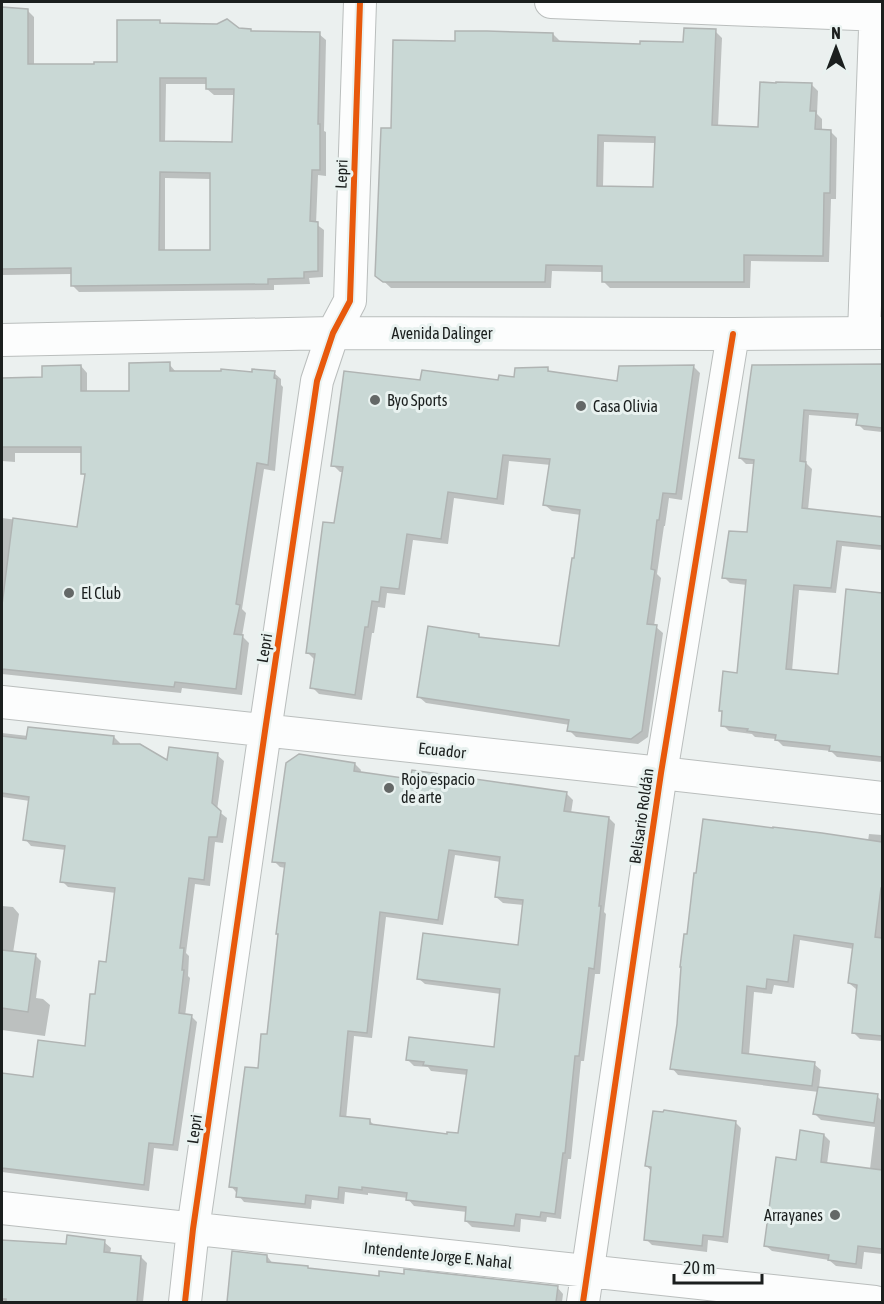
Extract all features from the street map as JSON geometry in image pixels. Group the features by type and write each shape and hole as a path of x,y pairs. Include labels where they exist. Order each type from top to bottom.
{"street":[{"name":"Lepri","path":"185,1302 193,1228 317,381 333,333 350,301 360,2"},
{"path":"551,2 878,10 873,333"},
{"name":"Avenida Dalinger","path":"2,340 333,333 873,333"},
{"name":"Belisario Roldán","path":"583,1302 661,773 733,334"},
{"name":"Ecuador","path":"2,702 882,798"},
{"name":"Intendente Jorge E. Nahal","path":"2,1208 875,1302"}],"building":[{"path":"2,7 28,9 28,64 117,62 117,20 217,24 227,19 239,28 251,29 251,31 320,32 318,124 320,124 320,170 312,170 310,221 318,222 318,271 304,272 304,278 268,279 268,284 71,286 71,268 2,269","holes":["160,78 206,78 206,89 234,89 232,142 160,141","160,172 210,173 210,250 159,250"]},
{"path":"684,28 716,29 712,125 758,127 760,82 812,83 810,111 816,111 815,129 831,130 830,193 824,193 823,256 744,255 744,282 602,282 602,266 546,265 545,282 383,282 375,276 381,128 391,128 393,40 455,41 455,31 487,31 553,33 553,41 640,44 640,41 683,42","holes":["598,135 655,137 653,187 597,186"]},
{"path":"170,362 170,371 221,371 221,369 252,372 252,369 275,371 274,378 277,379 268,465 257,463 236,604 240,605 234,634 243,635 236,689 175,682 174,687 2,669 2,605 13,518 77,527 85,474 81,474 81,447 2,447 2,378 42,377 42,366 81,365 81,391 129,391 129,363"},
{"path":"882,364 882,428 856,425 858,414 804,410 800,461 806,462 802,508 882,517 882,546 837,541 831,588 794,585 786,669 838,674 846,589 882,593 882,757 829,751 830,746 775,740 776,735 721,726 722,711 719,711 723,671 737,673 746,580 722,578 729,531 747,532 754,460 739,458 752,365"},
{"path":"694,365 676,494 663,493 659,520 657,520 651,569 655,570 647,624 657,625 642,731 631,739 567,731 569,720 417,697 428,626 479,634 479,637 559,646 580,510 543,505 550,459 503,455 497,499 448,492 441,539 407,534 399,589 381,587 379,602 372,601 368,627 365,627 355,695 310,688 315,654 306,653 323,522 334,523 343,467 331,466 344,371 420,380 422,370 498,380 499,375 514,377 515,368 548,367 548,371 617,381 619,366"},
{"path":"28,727 114,736 113,744 140,744 167,760 169,747 218,753 212,803 221,811 217,837 209,837 204,880 189,878 180,948 184,948 182,970 184,970 179,1013 192,1015 173,1145 149,1143 144,1185 2,1168 2,1073 33,1077 38,1040 85,1046 90,994 95,994 99,961 106,962 115,888 60,882 65,846 23,840 29,797 2,793 2,736 26,739"},
{"path":"299,754 355,763 354,771 410,779 412,770 567,792 564,811 609,817 594,969 589,968 579,1056 575,1056 565,1153 563,1153 555,1214 541,1212 540,1217 516,1214 514,1226 465,1221 466,1207 406,1200 407,1193 362,1187 362,1190 339,1187 338,1199 306,1195 305,1204 236,1197 237,1188 229,1187 245,1067 258,1068 261,1034 267,1034 285,863 272,862 286,763","holes":["449,850 500,857 495,897 523,900 518,945 423,933 417,979 500,989 494,1047 409,1037 406,1060 424,1062 423,1065 467,1070 458,1133 447,1132 447,1134 370,1124 370,1119 340,1116 348,1031 367,1033 380,912 438,920"]},
{"path":"703,819 882,842 882,888 875,937 882,938 882,1036 852,1033 857,985 848,983 853,944 794,935 788,982 767,979 766,989 747,986 742,1053 815,1062 812,1086 670,1069 677,1024 684,934 687,934"},
{"path":"2,950 36,954 28,1012 2,1008"},
{"path":"818,1087 878,1094 874,1123 813,1114"},
{"path":"664,1110 736,1121 723,1237 703,1235 702,1246 644,1240 651,1167 645,1166 653,1111 663,1112"},
{"path":"800,1130 824,1134 821,1162 882,1170 882,1249 858,1246 856,1264 828,1260 829,1255 764,1246 776,1157 796,1160"},
{"path":"67,1235 105,1240 104,1252 141,1256 137,1302 6,1302 6,1299 2,1299 2,1240 66,1244"},
{"path":"232,1251 267,1255 267,1262 379,1276 379,1271 404,1274 404,1269 558,1286 556,1302 227,1302"}],"cycle path":[{"path":"185,1302 193,1229 317,381 333,333 350,301 360,2"},
{"path":"583,1302 661,773 733,334"}],"place":[{"name":"Byo Sports","path":"375,400"},
{"name":"Casa Olivia","path":"581,406"},
{"name":"El Club","path":"69,593"},
{"name":"Rojo espacio de arte","path":"389,788"},
{"name":"Arrayanes","path":"835,1215"}]}
